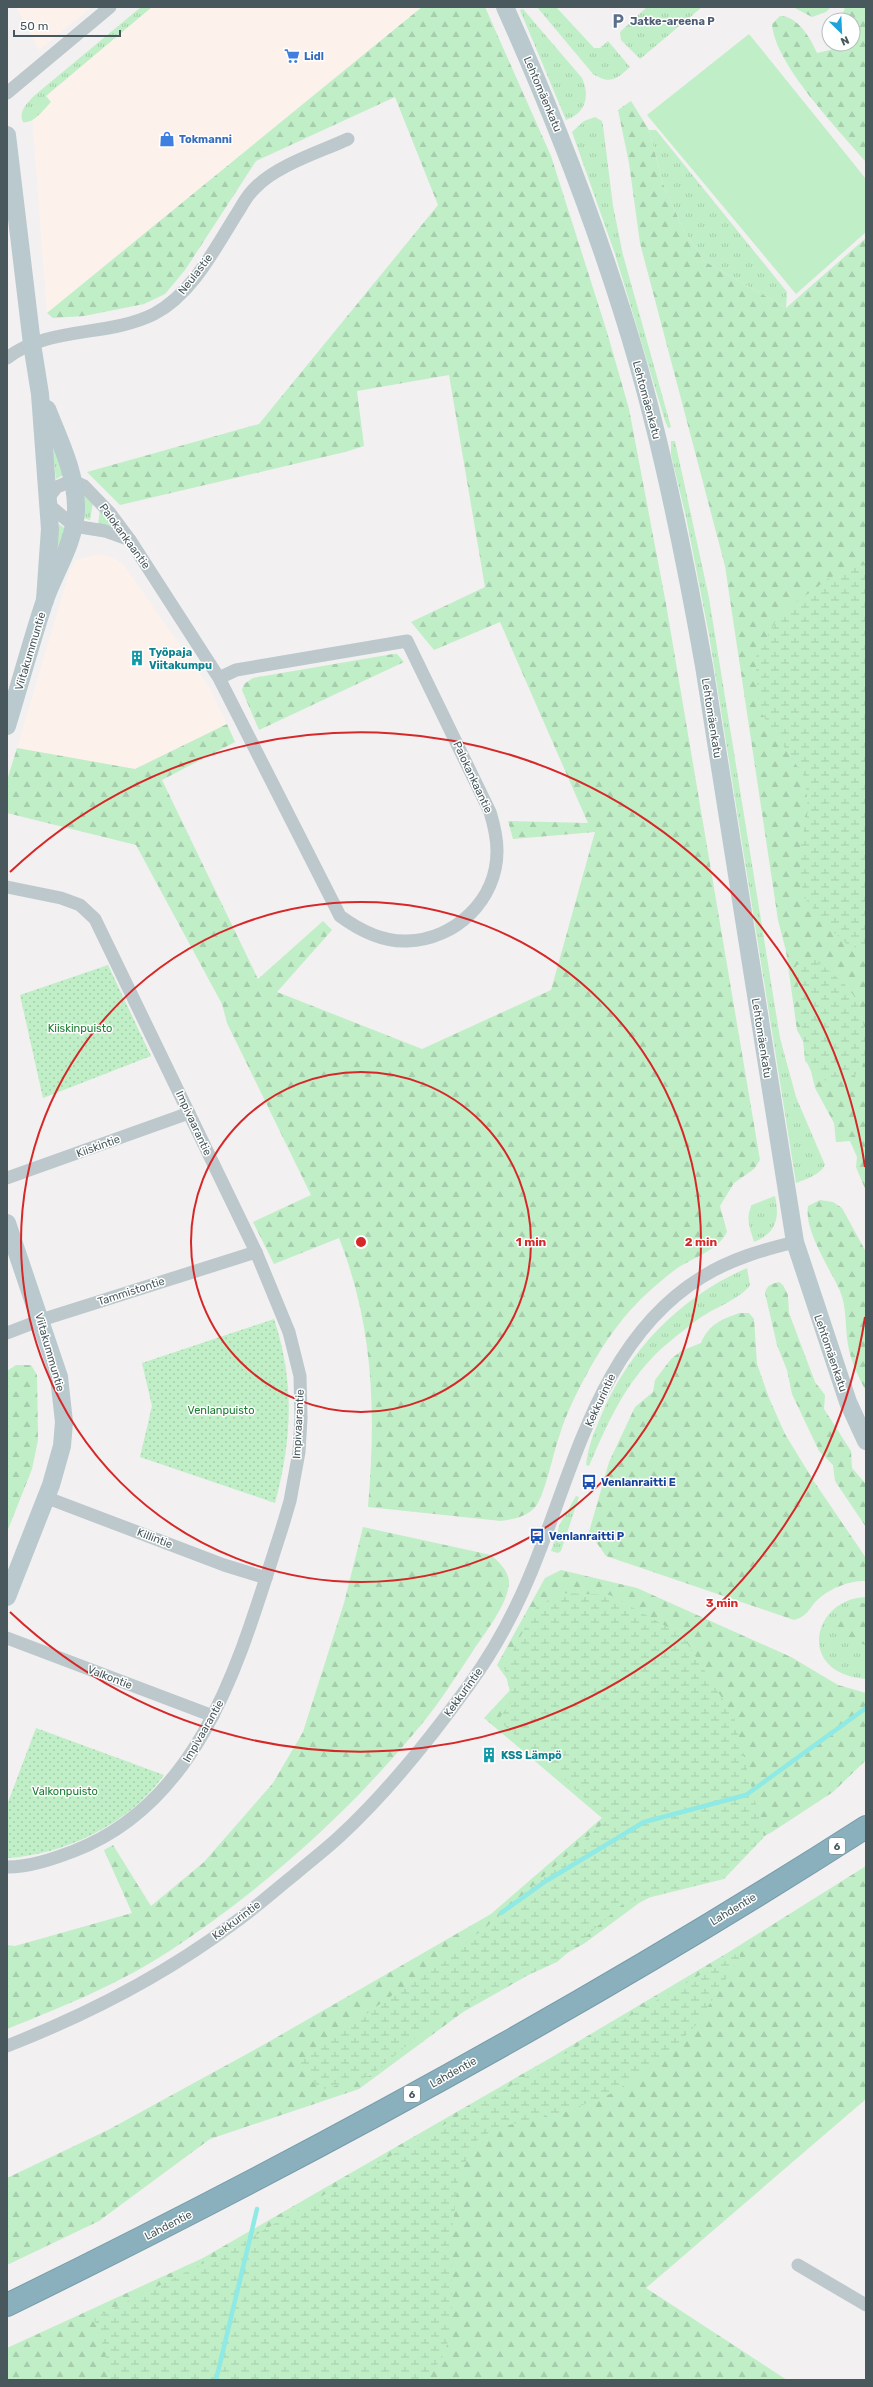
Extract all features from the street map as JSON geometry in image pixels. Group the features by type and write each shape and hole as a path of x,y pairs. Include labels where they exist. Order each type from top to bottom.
{"highway":[{"name":"Lahdentie","path":"7,2305 116,2251 276,2168 537,2025 801,1869 866,1828"}],"street":[{"path":"7,93 110,7"},
{"name":"Lehtomäenkatu","path":"505,7 542,92 598,236 638,363 670,495 704,666 795,1242 845,1395 866,1441"},
{"path":"7,139 32,344 40,394 49,502 74,526 105,531 130,540"},
{"name":"Neulastie","path":"7,358 32,344 133,322 159,310 185,289 254,188 275,172 348,139"},
{"path":"40,394 74,481 57,487 49,502"},
{"name":"Viitakummuntie","path":"7,726 45,600 69,544 74,526 76,511 74,481"},
{"name":"Palokankaantie","path":"74,481 84,486 98,498 130,540 219,678 340,916 355,928 370,934 407,942 424,939 445,932 474,912 485,896 494,874 497,852 495,830 490,812 407,641 236,670 219,678"},
{"name":"Viitakummuntie","path":"45,600 50,529 49,502"},
{"name":"Impivaarantie","path":"7,887 61,898 80,905 95,919 256,1252 290,1332 296,1354 302,1396 299,1452 290,1501 266,1578 225,1692 213,1716 174,1778 150,1805 135,1818 100,1840 63,1855 18,1867 7,1867"},
{"name":"Kiiskintie","path":"7,1178 189,1113"},
{"name":"Viitakummuntie","path":"7,1223 59,1377 64,1422 62,1446 45,1497 7,1597"},
{"name":"Kekkurintie","path":"7,2046 100,2005 175,1962 234,1924 339,1837 397,1777 428,1739 470,1683 499,1639 539,1553 598,1400 619,1361 636,1338 658,1313 699,1279 740,1257 795,1242"},
{"name":"Tammistontie","path":"7,1333 41,1320 256,1252"},
{"name":"Killintie","path":"45,1497 224,1565 266,1578"},
{"name":"Valkontie","path":"7,1638 213,1716"},
{"path":"798,2265 866,2305"}],"shaded area":[{"path":"16,7 92,7 39,50"},
{"path":"146,7 422,7 47,313 31,102"},
{"path":"99,554 114,558 124,565 209,687 227,724 135,769 17,748 70,570 76,560"}],"green space":[{"path":"141,7 152,7 46,96 51,102 35,118 31,121 23,122 23,110 35,95"},
{"path":"422,7 485,7 551,156 607,332 629,409 666,604 760,1160 754,1169 734,1183 720,1206 727,1232 723,1239 710,1250 679,1267 658,1283 626,1316 608,1339 590,1368 569,1410 562,1428 543,1493 536,1506 529,1513 501,1521 368,1507 372,1438 370,1371 366,1337 351,1271 339,1238 274,1264 253,1222 311,1195 227,1023 222,1004 136,845 7,813 7,780 17,748 135,769 227,724 235,742 162,780 258,979 323,921 332,930 277,992 422,1049 551,990 595,832 513,839 508,821 588,823 500,622 434,650 411,622 485,587 449,375 357,391 364,446 345,452 120,505 87,472 259,424 438,205 395,97 256,161 185,270 165,294 144,304 84,316 53,318 47,313"},
{"path":"537,7 556,7 594,48 600,48 608,41 630,67 621,75 609,80 593,74"},
{"path":"647,7 702,7 640,59 621,40 620,32"},
{"path":"793,7 831,7 826,12 821,12 821,14 812,17"},
{"path":"845,7 866,7 866,162 825,115 796,77 784,58 776,40 772,24 780,16 793,20 803,29 817,53 861,52 861,12 843,12"},
{"path":"523,9 582,78 586,91 584,103 578,113 566,120 520,10"},
{"path":"749,34 866,179 866,232 796,294 647,115"},
{"path":"631,101 649,130 663,184 684,231 704,261 786,308 866,238 866,1191 856,1167 857,1157 850,1141 836,1142 834,1123 815,1088 811,1071 805,1058 804,1043 797,1030 786,951 778,920 725,566 640,243 629,163 618,110"},
{"path":"595,117 602,121 613,206 623,255 671,427 668,428 615,254 572,132 584,121"},
{"path":"649,130 656,130 787,292 786,308 704,261 684,231 663,184"},
{"path":"51,438 65,474 56,479"},
{"path":"671,441 675,441 709,598 780,1038 796,1097 825,1165 816,1174 796,1183 709,635 686,517 671,455"},
{"path":"83,492 93,503 90,520 80,517"},
{"path":"100,510 113,527 98,524"},
{"path":"59,524 67,530 63,546 56,545"},
{"path":"866,563 866,951 848,945 828,927 803,896 799,854 808,810 805,778 760,711 755,658 779,615 829,578"},
{"path":"397,654 404,662 259,730 242,690 244,684 253,678"},
{"path":"816,960 842,981 851,991 861,1013 864,1024 866,1048 865,1058 862,1067 857,1074 850,1078 827,1082 805,1061 796,966 800,961"},
{"name":"Kiiskinpuisto","path":"108,965 151,1056 43,1098 20,995"},
{"path":"775,1196 777,1212 775,1224 772,1230 754,1242 749,1219 752,1205"},
{"path":"820,1200 833,1202 842,1208 866,1252 866,1391 855,1369 849,1351 845,1311 840,1291 810,1227 808,1206"},
{"path":"747,1268 750,1285 746,1290 697,1320 662,1348 641,1370 623,1396 589,1466 586,1465 588,1452 594,1434 612,1392 626,1369 642,1348 679,1310 723,1280"},
{"path":"779,1282 783,1285 788,1295 789,1313 815,1382 825,1395 824,1409 851,1451 852,1468 866,1484 866,1527 835,1481 833,1465 819,1451 792,1394 787,1370 777,1345 765,1293 770,1285"},
{"path":"740,1313 749,1313 754,1319 757,1364 769,1398 785,1434 813,1480 866,1558 866,1581 849,1583 826,1593 818,1599 807,1613 794,1620 606,1556 589,1532 609,1462 635,1407 653,1392 655,1380 671,1359 681,1351 701,1343 708,1331 717,1323"},
{"name":"Venlanpuisto","path":"274,1319 281,1343 285,1366 289,1411 285,1456 275,1503 140,1457 152,1406 142,1363"},
{"path":"16,1365 31,1365 37,1375 38,1440 32,1469 7,1532 7,1371"},
{"path":"576,1496 579,1497 561,1551 558,1553 551,1551 560,1524"},
{"path":"363,1527 491,1555 500,1563 507,1573 509,1581 508,1590 500,1609 437,1704 397,1753 338,1815 307,1845 241,1900 206,1926 152,1962 112,1984 7,2029 7,1945 15,1946 132,1913 104,1850 113,1845 151,1906 204,1862 273,1783 303,1732 344,1603"},
{"path":"561,1570 637,1588 791,1657 838,1685 866,1693 866,1760 833,1792 772,1832 639,1903 585,1943 463,2012 359,2089 210,2139 99,2221 7,2265 7,2178 108,2130 265,2044 491,1914 602,1818 484,1718 513,1687 497,1665 545,1578"},
{"path":"562,1593 610,1595 682,1635 734,1717 764,1837 724,1879 623,1904 557,1962 447,2012 370,2076 321,2090 297,2064 485,1928 608,1819 498,1720 512,1700 504,1667 536,1607"},
{"path":"866,1597 866,1679 844,1674 829,1664 821,1651 819,1637 823,1623 833,1610 847,1601"},
{"path":"859,1602 866,1604 866,1645 839,1636 834,1629 839,1614 845,1608"},
{"name":"Valkonpuisto","path":"36,1728 164,1775 150,1792 115,1822 73,1843 51,1851 29,1856 7,1858 7,1805"},
{"path":"866,1866 866,2099 646,2288 787,2380 7,2380 7,2348 203,2258 552,2057 729,1952"},
{"path":"739,1952 740,1957 696,2025 662,2059 642,2075 610,2094 568,2111 496,2128 473,2143 458,2182 451,2240 452,2306 449,2339 443,2356 432,2372 416,2380 110,2380 105,2353 94,2318 228,2251"}],"waterway":[{"path":"501,1913 546,1881 644,1822 746,1795 866,1708"},
{"path":"216,2380 257,2209"}],"place":[{"name":"Jatke-areena P","path":"618,21"},
{"name":"Lidl","path":"292,56"},
{"name":"Tokmanni","path":"167,139"},
{"name":"Työpaja Viitakumpu","path":"137,658"},
{"name":"Venlanraitti E","path":"589,1482"},
{"name":"Venlanraitti P","path":"537,1536"},
{"name":"KSS Lämpö","path":"489,1755"}]}
